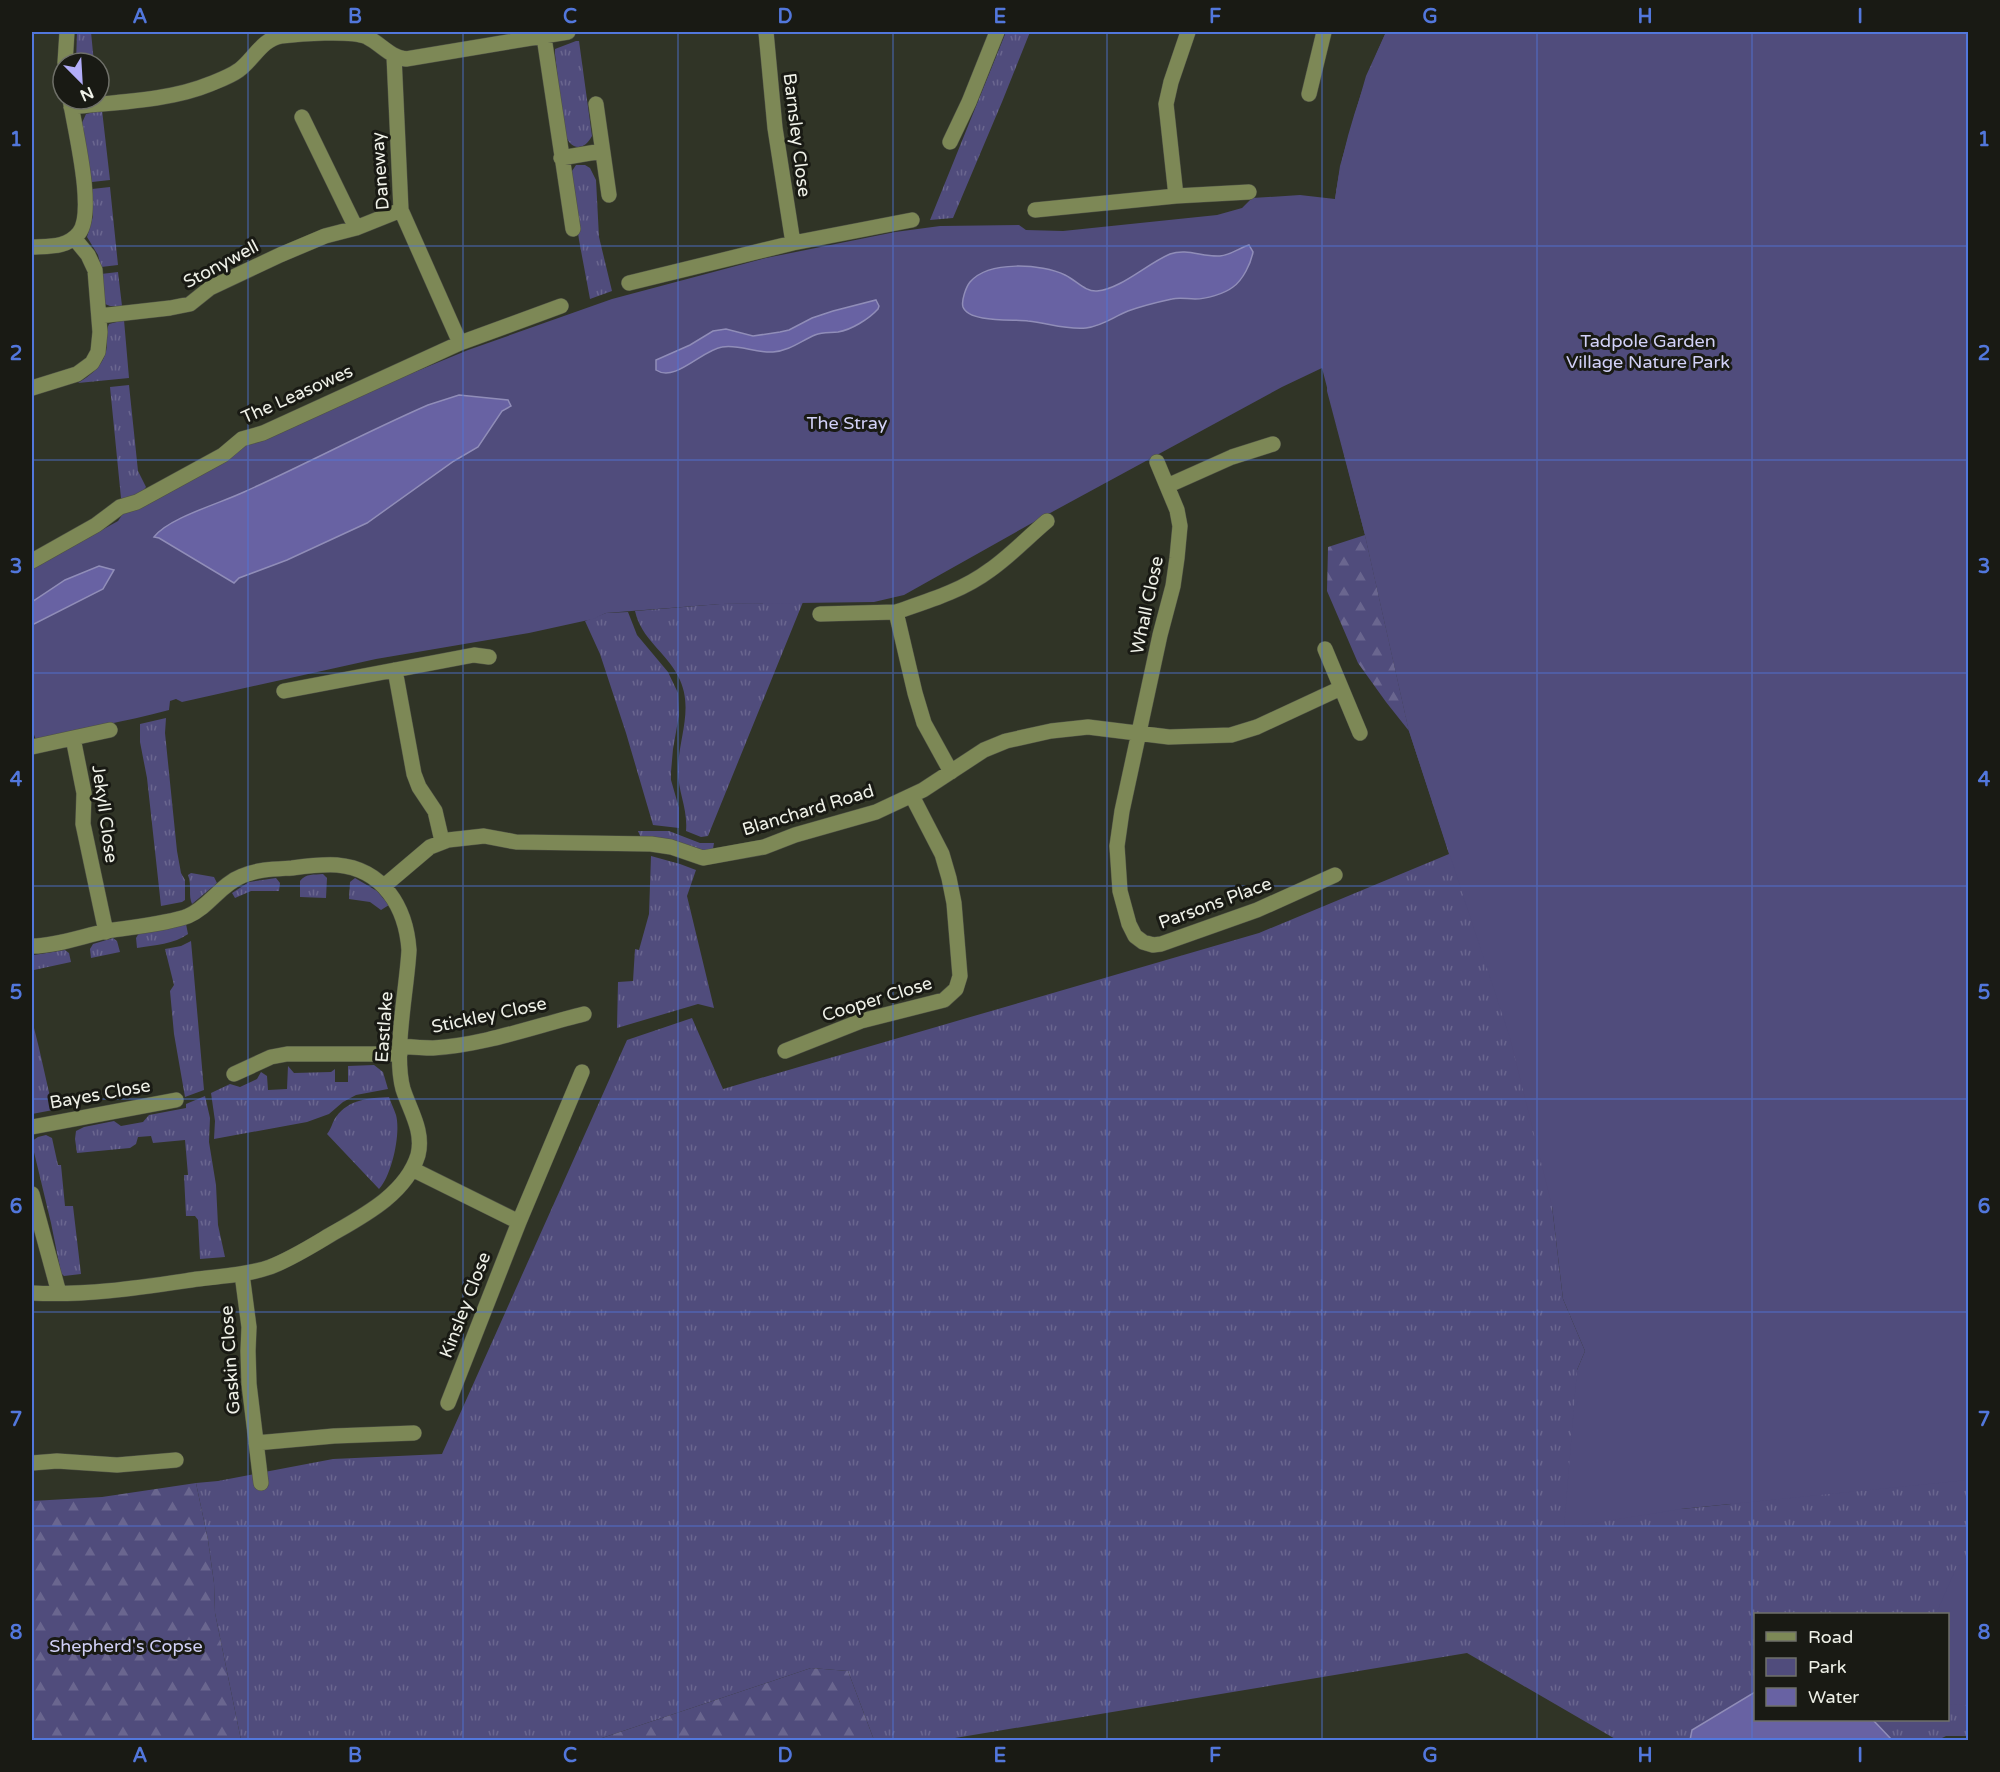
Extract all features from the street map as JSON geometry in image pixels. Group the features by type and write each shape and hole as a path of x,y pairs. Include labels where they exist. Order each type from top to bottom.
{"street":[{"path":"66,51 67,32"},
{"path":"111,100 162,96 209,85 240,69 270,40 281,36 362,35 375,41 394,56 406,59 478,39 544,37 568,32"},
{"name":"Barnsley Close","path":"766,32 775,128 793,243"},
{"path":"950,142 997,32"},
{"path":"1176,196 1166,104 1188,32"},
{"path":"1310,94 1324,32"},
{"path":"544,37 573,229"},
{"name":"Daneway","path":"394,56 401,210 460,343"},
{"path":"596,104 609,195"},
{"path":"32,247 57,246 74,238 84,224 85,190 71,111"},
{"path":"302,117 356,228"},
{"path":"561,158 602,152"},
{"path":"1035,210 1176,196 1249,192"},
{"name":"Stonywell","path":"99,316 190,304 210,288 280,255 325,236 356,228 401,210"},
{"path":"629,283 793,243 912,220"},
{"path":"32,388 83,371 92,363 99,347 99,316 93,265 84,249 74,238"},
{"name":"The Leasowes","path":"32,561 96,525 120,507 137,502 223,455 242,439 263,433 460,343 561,306"},
{"path":"1167,486 1232,457 1273,444"},
{"name":"Whall Close","path":"1140,733 1160,635 1173,586 1180,533 1177,510 1157,462"},
{"path":"820,614 896,612 950,593 990,570 1047,521"},
{"path":"896,612 924,723 951,772"},
{"path":"1325,649 1360,733"},
{"path":"284,691 474,656 489,657"},
{"path":"395,670 414,774 419,787 435,811 442,841"},
{"name":"Blanchard Road","path":"384,886 427,850 442,841 484,836 516,842 651,844 709,858 764,847 795,835 861,818 912,796 991,746 1006,741 1051,731 1088,727 1183,737 1239,733 1341,688"},
{"path":"32,747 111,730"},
{"name":"Parsons Place","path":"1140,733 1122,811 1117,860 1122,904 1132,931 1139,940 1153,945 1168,942 1257,910 1335,875"},
{"name":"Jekyll Close","path":"74,738 84,793 84,824 106,932"},
{"name":"Cooper Close","path":"785,1051 875,1017 944,1000 959,984 954,903 949,878 937,843 912,796"},
{"name":"Eastlake","path":"32,946 186,916 212,899 237,878 249,873 337,865 358,870 384,886 393,896 402,913 409,939 400,1068 404,1090 418,1134 418,1152 412,1169 393,1192 371,1211 298,1254 268,1268 242,1274 100,1293 32,1293"},
{"name":"Stickley Close","path":"234,1074 271,1057 287,1054 448,1047 584,1014"},
{"name":"Kinsley Close","path":"448,1403 519,1222 582,1072"},
{"name":"Bayes Close","path":"32,1127 176,1100"},
{"path":"412,1169 519,1222"},
{"path":"32,1194 59,1293"},
{"name":"Gaskin Close","path":"242,1274 249,1327 249,1384 261,1483"},
{"path":"256,1443 334,1436 414,1433"},
{"path":"32,1463 57,1461 117,1465 176,1461"}],"green space":[{"path":"77,32 91,32 93,51 76,51"},
{"path":"1006,32 1030,32 953,218 930,220"},
{"path":"1386,32 1968,32 1968,1736 1946,1736 1938,1740 1892,1740 1874,1721 1949,1721 1949,1613 1754,1613 1754,1693 1692,1730 1690,1740 1617,1740 1467,1653 943,1740 874,1740 848,1671 811,1668 596,1740 241,1740 215,1613 214,1583 208,1540 196,1483 218,1481 333,1459 442,1454 627,1040 692,1018 723,1089 1259,933 1449,854 1409,731 1365,535 1327,391 1335,199 1340,166 1366,76","holes":["1552,1206 1731,1504 1681,1509 1577,1370 1585,1351 1563,1299"]},
{"name":"Tadpole Garden Village Nature Park","path":"1386,32 1968,32 1968,1480 1681,1509 1564,1528 1577,1370 1585,1351 1563,1299 1552,1206 1510,1038 1409,731 1365,535 1322,368 1282,387 904,595 874,602 721,604 606,613 593,619 529,633 376,659 182,702 176,699 170,701 169,710 36,740 32,732 32,569 118,521 126,509 250,442 260,442 371,390 468,350 612,299 766,258 895,232 940,226 1019,225 1026,230 1063,231 1217,215 1242,208 1252,198 1300,195 1335,199 1354,114"},
{"path":"579,41 592,136 580,147 572,145 564,132 555,54 555,49"},
{"path":"102,111 110,180 92,182 81,125 86,114"},
{"path":"576,165 585,165 590,168 596,180 599,237 612,291 590,299 570,174"},
{"path":"110,187 118,265 101,267 98,255 87,237 93,216 92,189"},
{"path":"118,272 122,306 110,306 105,304 101,274"},
{"path":"124,320 129,378 78,383 94,372 104,357 109,324"},
{"path":"129,385 138,471 146,487 135,496 121,498 110,387"},
{"path":"1365,535 1409,731 1358,663 1327,591 1328,547"},
{"path":"803,602 708,836 701,837 686,831 686,815 678,771 685,711 683,688 673,667 643,630 635,611 720,604"},
{"path":"628,612 637,635 668,672 678,693 679,715 673,749 671,780 679,808 679,828 653,825 600,654 585,621 606,613"},
{"path":"166,718 165,733 177,851 181,873 185,880 185,900 161,906 147,778 140,742 140,724"},
{"path":"638,831 669,831 700,843 714,843 713,849 703,851 641,838"},
{"path":"651,856 696,870 687,896 714,1008 698,1004 617,1028 618,982 633,981 635,949 639,950 649,914"},
{"path":"191,873 214,877 217,883 192,904 188,875"},
{"path":"323,874 327,878 326,898 300,897 302,878"},
{"path":"276,878 280,883 279,891 251,891 235,898 232,893 249,882"},
{"path":"355,878 377,891 389,905 381,910 370,902 349,899 350,882"},
{"path":"186,924 188,934 177,940 137,948 136,938 139,933"},
{"path":"113,938 117,941 120,952 91,958 90,949 93,944"},
{"path":"191,941 204,1090 185,1097 174,1034 170,991 174,985 165,949 181,946"},
{"path":"65,950 69,953 71,962 34,970 32,959 34,955"},
{"path":"32,1020 53,1110 32,1114"},
{"path":"374,1065 383,1072 388,1089 356,1095 329,1114 307,1122 214,1139 215,1121 211,1093 230,1084 240,1087 257,1079 261,1072 267,1076 268,1090 287,1089 288,1066 294,1073 331,1072 335,1069 335,1082 348,1082 348,1066"},
{"path":"205,1096 210,1118 209,1142 216,1185 218,1225 225,1257 200,1259 198,1220 195,1216 186,1216 184,1175 188,1175 185,1140 153,1143 151,1136 138,1137 136,1144 130,1148 77,1153 75,1139 76,1131 84,1127 114,1121 121,1126 143,1122 149,1115 186,1108 186,1104"},
{"path":"389,1097 396,1115 396,1143 388,1174 379,1189 327,1134 336,1117 347,1106 367,1099"},
{"path":"46,1135 52,1138 58,1165 61,1165 65,1206 73,1206 81,1274 64,1276 61,1273 32,1141"},
{"name":"Shepherd's Copse","path":"196,1483 208,1540 214,1583 215,1613 241,1740 32,1740 32,1501 102,1497"},
{"path":"1968,1563 1968,1705 1949,1704 1949,1613 1936,1613 1957,1566"},
{"path":"811,1668 848,1671 874,1740 596,1740"}],"water":[{"path":"1249,245 1253,252 1248,266 1237,284 1229,290 1204,298 1175,298 1150,304 1092,327 1071,328 1028,321 983,318 974,316 963,307 964,294 970,282 979,275 1002,267 1030,267 1055,271 1088,290 1097,291 1115,286 1176,252 1220,256"},
{"path":"876,300 878,309 860,324 843,331 815,335 784,350 766,352 722,347 672,372 663,373 656,370 656,360 690,345 713,331 726,329 753,336 780,332 833,311"},
{"path":"459,395 508,400 511,406 502,411 478,447 454,461 367,523 287,560 239,578 234,583 154,537 183,517 244,492 428,405"},
{"path":"99,566 114,570 103,589 32,625 32,602 65,580"},
{"path":"1754,1693 1754,1721 1874,1721 1892,1740 1690,1740 1692,1730"}],"park label":[{"name":"The Stray","path":"847,423"}]}
